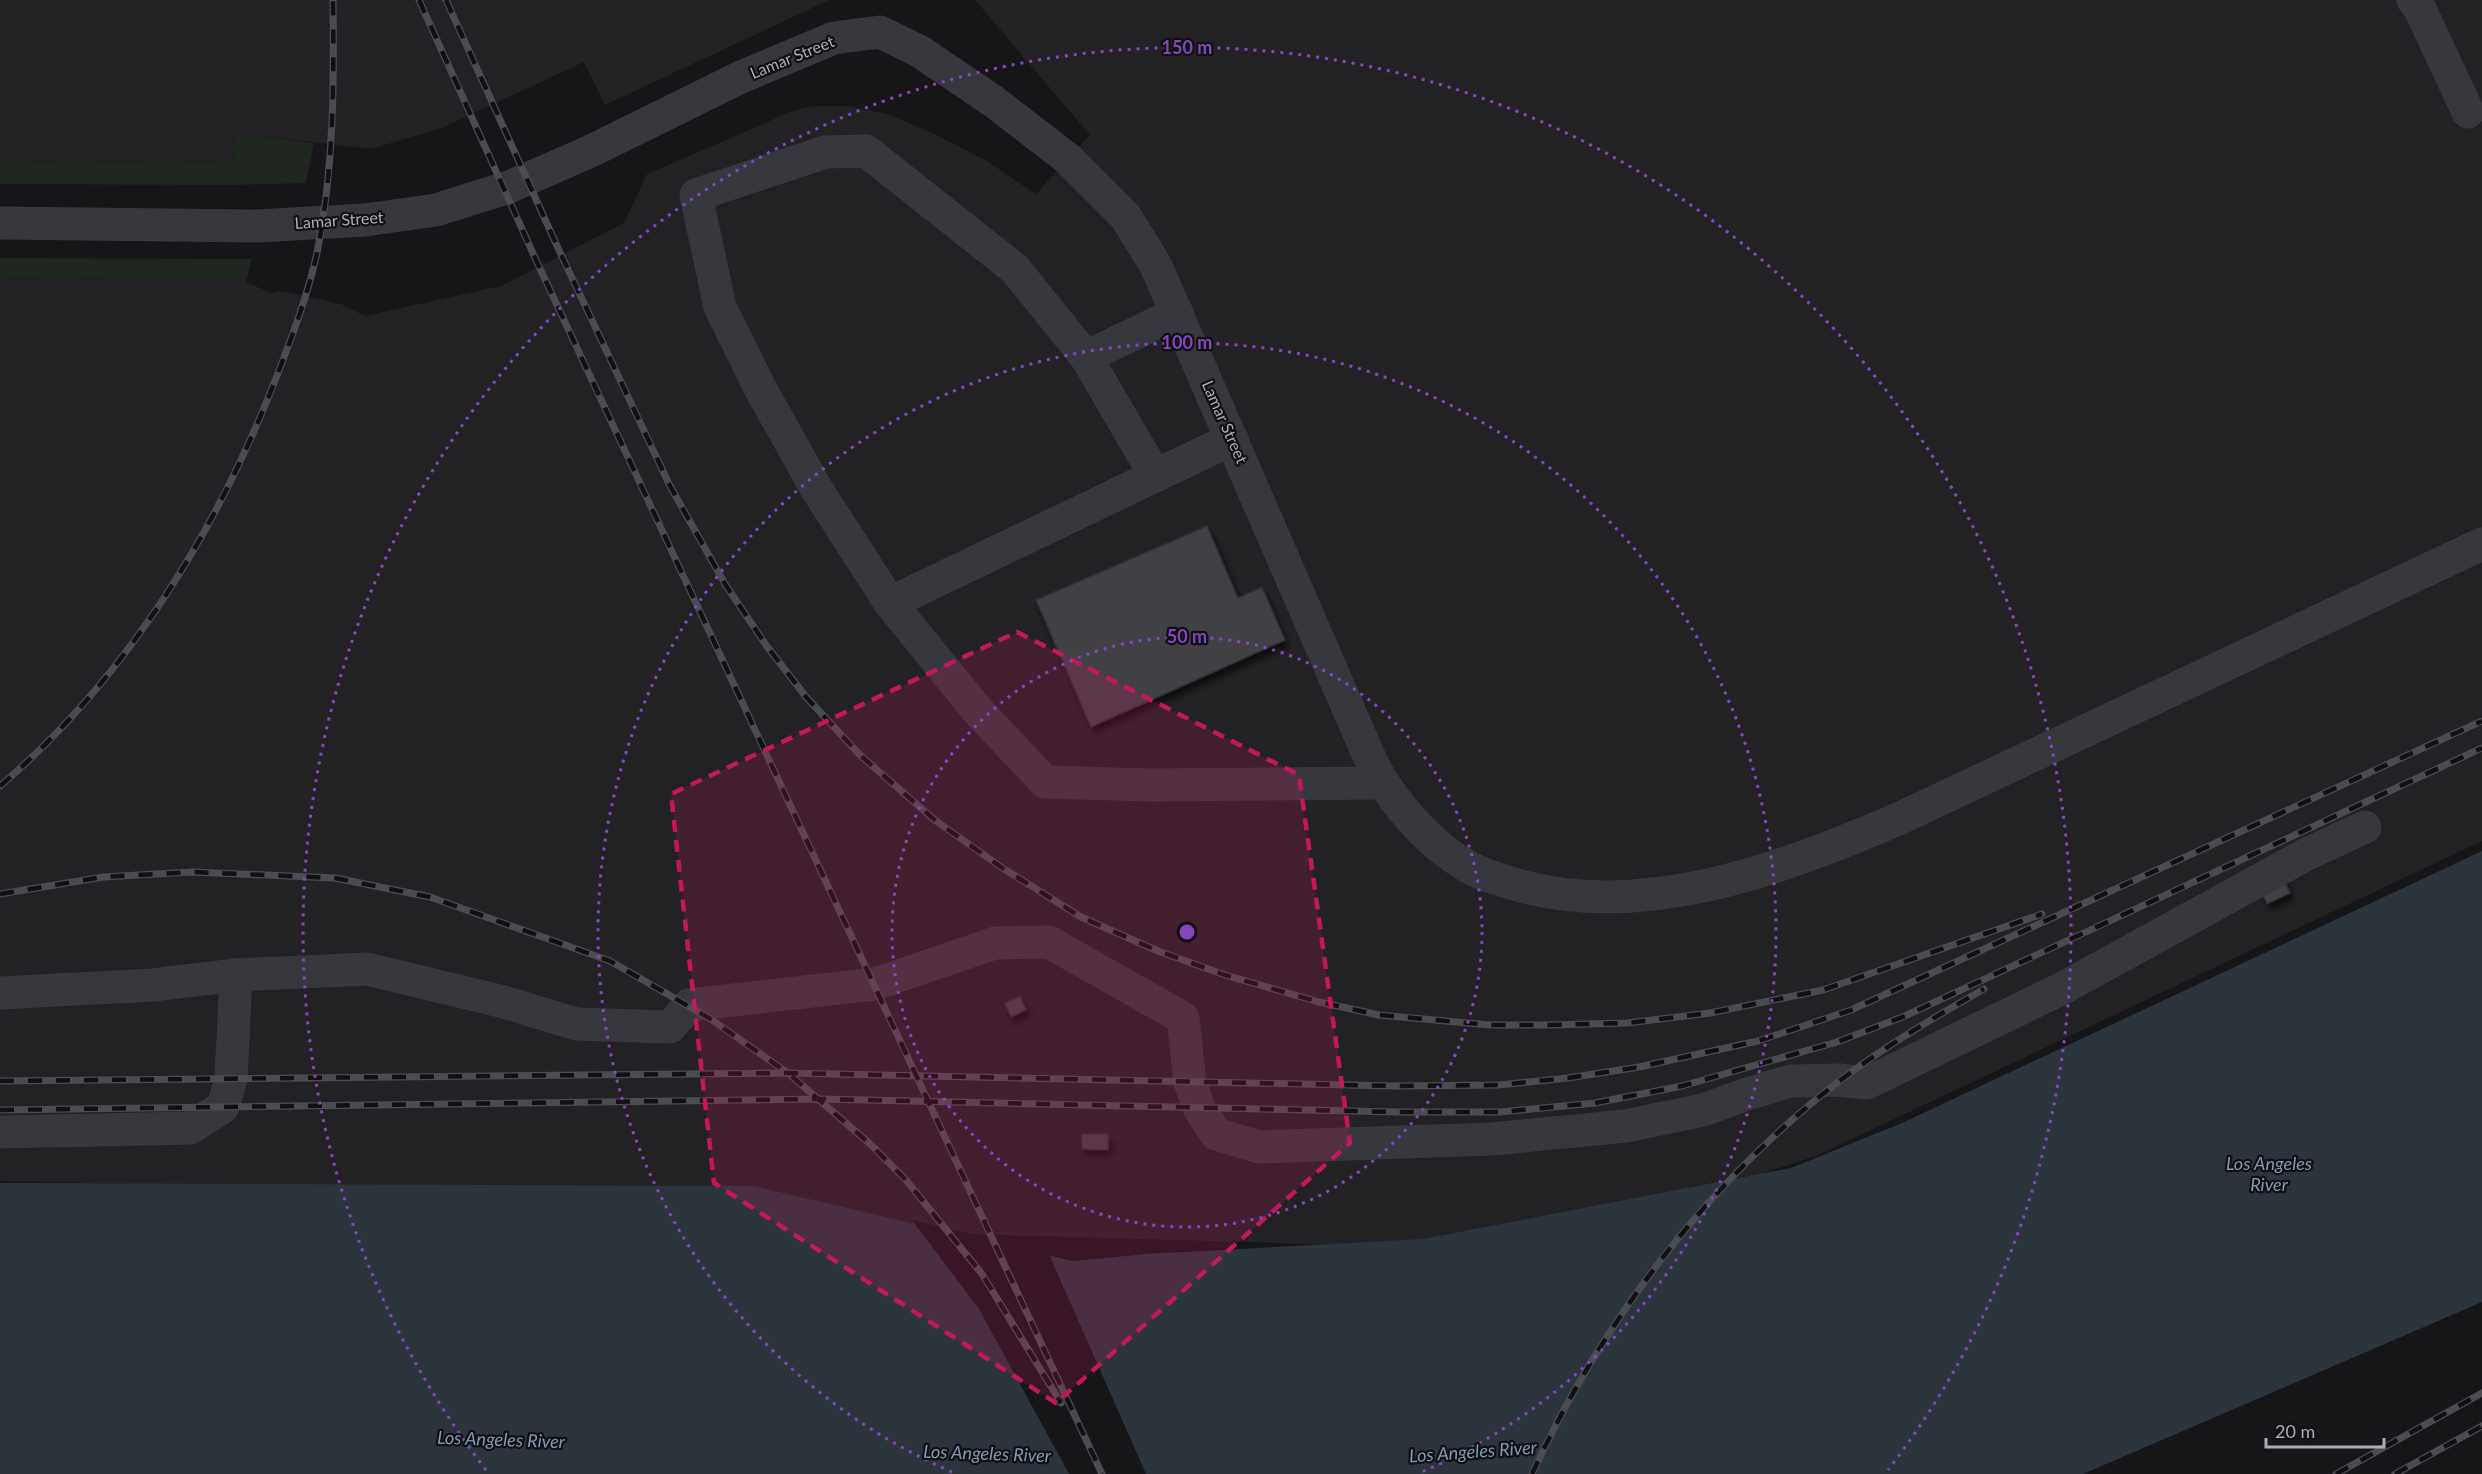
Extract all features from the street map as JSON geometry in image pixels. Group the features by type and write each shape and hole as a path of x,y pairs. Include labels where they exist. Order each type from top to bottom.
{"street":[{"path":"2413,0 2421,9 2468,112"},
{"name":"Lamar Street","path":"0,223 257,226 365,220 436,210 509,187 591,151 741,77 834,38 880,32 928,57 993,101 1067,158 1126,217 1156,266 1383,783 1409,817 1435,843 1465,865 1497,879 1532,889 1571,895 1651,893 1712,885 1758,874 1826,850 1896,820 2482,544"},
{"path":"1155,475 1086,357 1015,269 867,151 825,152 696,195 720,307 760,388 816,488 890,603 978,711 1045,782 1150,785 1383,783"},
{"path":"1086,357 1177,313"},
{"path":"890,603 1232,439"},
{"path":"0,993 153,985 236,975 367,969 504,1002 576,1024 670,1027 689,1005 875,984 995,943 1049,942 1183,1018 1190,1082 1199,1108 1216,1134 1260,1147 1492,1139 1626,1126 1703,1110 1791,1081 1840,1080 1866,1083 2063,988 2307,854 2365,827"},
{"path":"0,1132 190,1128 223,1107 231,1079 236,975"}],"highlighted area":[{"path":"1017,632 1299,775 1350,1143 1056,1403 714,1183 671,794"}],"shaded area":[{"path":"0,0 829,0 605,105 584,62 442,128 371,149 235,133 233,163 0,160"},
{"path":"975,0 2482,0 2482,841 1816,1156 1659,1207 1431,1239 1348,1245 893,1232 414,1190 0,1181 0,278 246,282 272,293 282,291 341,304 365,316 501,286 624,223 647,174 795,110 817,106 848,106 887,114 935,134 987,161 1036,194 1090,135"},
{"path":"235,133 314,143 306,183 0,184 0,160 233,163"},
{"path":"0,258 252,259 246,282 0,278"}],"water":[{"name":"Los Angeles River","path":"2482,851 2482,1302 2083,1474 0,1474 0,1183 753,1186 1073,1261 1147,1254 1423,1239 1791,1168 1902,1123"}],"pier":[{"path":"912,1220 1048,1252 1146,1474 1069,1474 979,1309"}],"building":[{"path":"1207,526 1238,598 1262,587 1285,640 1091,727 1036,600"},
{"path":"2282,876 2290,893 2267,904 2259,886"},
{"path":"1020,996 1026,1010 1011,1017 1005,1003"},
{"path":"1082,1134 1108,1134 1108,1150 1082,1149"}],"railway":[{"path":"0,786 46,743 89,697 128,649 164,597 197,543 254,431 295,329 309,284 323,221 330,158 333,95 333,0"},
{"path":"419,0 536,260 1102,1474"},
{"path":"446,0 558,248 670,486 725,584 766,645 806,697 861,756 936,821 1004,869 1081,917 1158,951 1225,975 1319,1002 1379,1015 1490,1025 1550,1025 1627,1023 1710,1013 1823,990 2042,914"},
{"path":"0,1081 788,1073 1394,1086 1498,1085 1568,1078 1639,1067 1758,1041 1851,1010 2482,721"},
{"path":"0,1110 821,1099 1397,1112 1500,1112 1595,1103 1682,1086 1837,1042 1905,1016 2482,748"},
{"path":"0,894 103,877 193,872 335,878 430,897 610,961 709,1018 788,1073 869,1143 906,1180 982,1274 1061,1403"},
{"path":"1532,1474 1591,1362 1663,1257 1703,1208 1793,1119 1842,1079 1894,1043 1984,989"},
{"path":"2336,1474 2482,1393"},
{"path":"2395,1474 2482,1426"}]}
